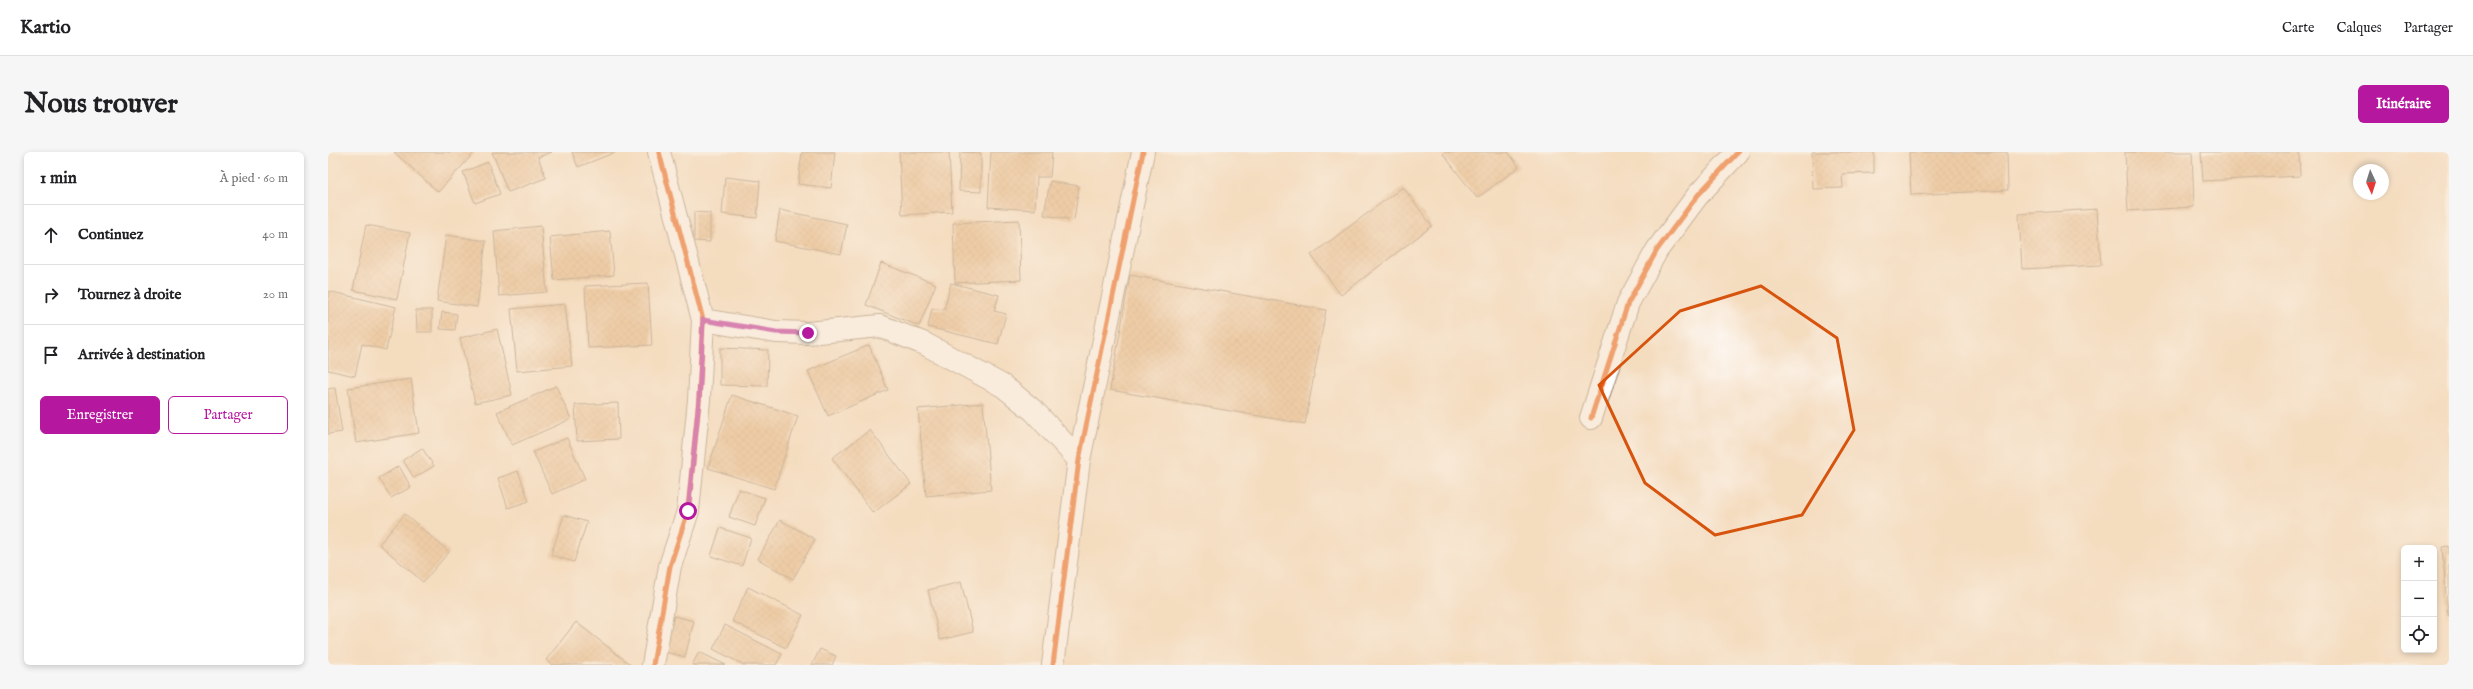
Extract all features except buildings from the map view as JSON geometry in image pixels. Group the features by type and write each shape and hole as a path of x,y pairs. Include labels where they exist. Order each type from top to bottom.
{"street":[{"path":"653,665 670,566 688,511 699,400 703,320 659,152"},
{"path":"1053,665 1079,460 1143,152"},
{"path":"1591,418 1628,303 1657,250 1698,195 1738,152"},
{"path":"703,320 776,332 808,333 880,326 925,344 1003,386 1034,412 1079,460"}],"highlighted area":[{"path":"1761,286 1837,338 1854,430 1802,515 1715,535 1645,483 1599,385 1680,311"}],"cycle path":[{"path":"653,665 670,566 688,511 699,400 703,320 659,152"},
{"path":"1053,665 1079,460 1143,152"},
{"path":"1591,418 1628,303 1657,250 1698,195 1738,152"}],"route":[{"path":"688,511 699,400 703,320 776,332 808,333"}]}
